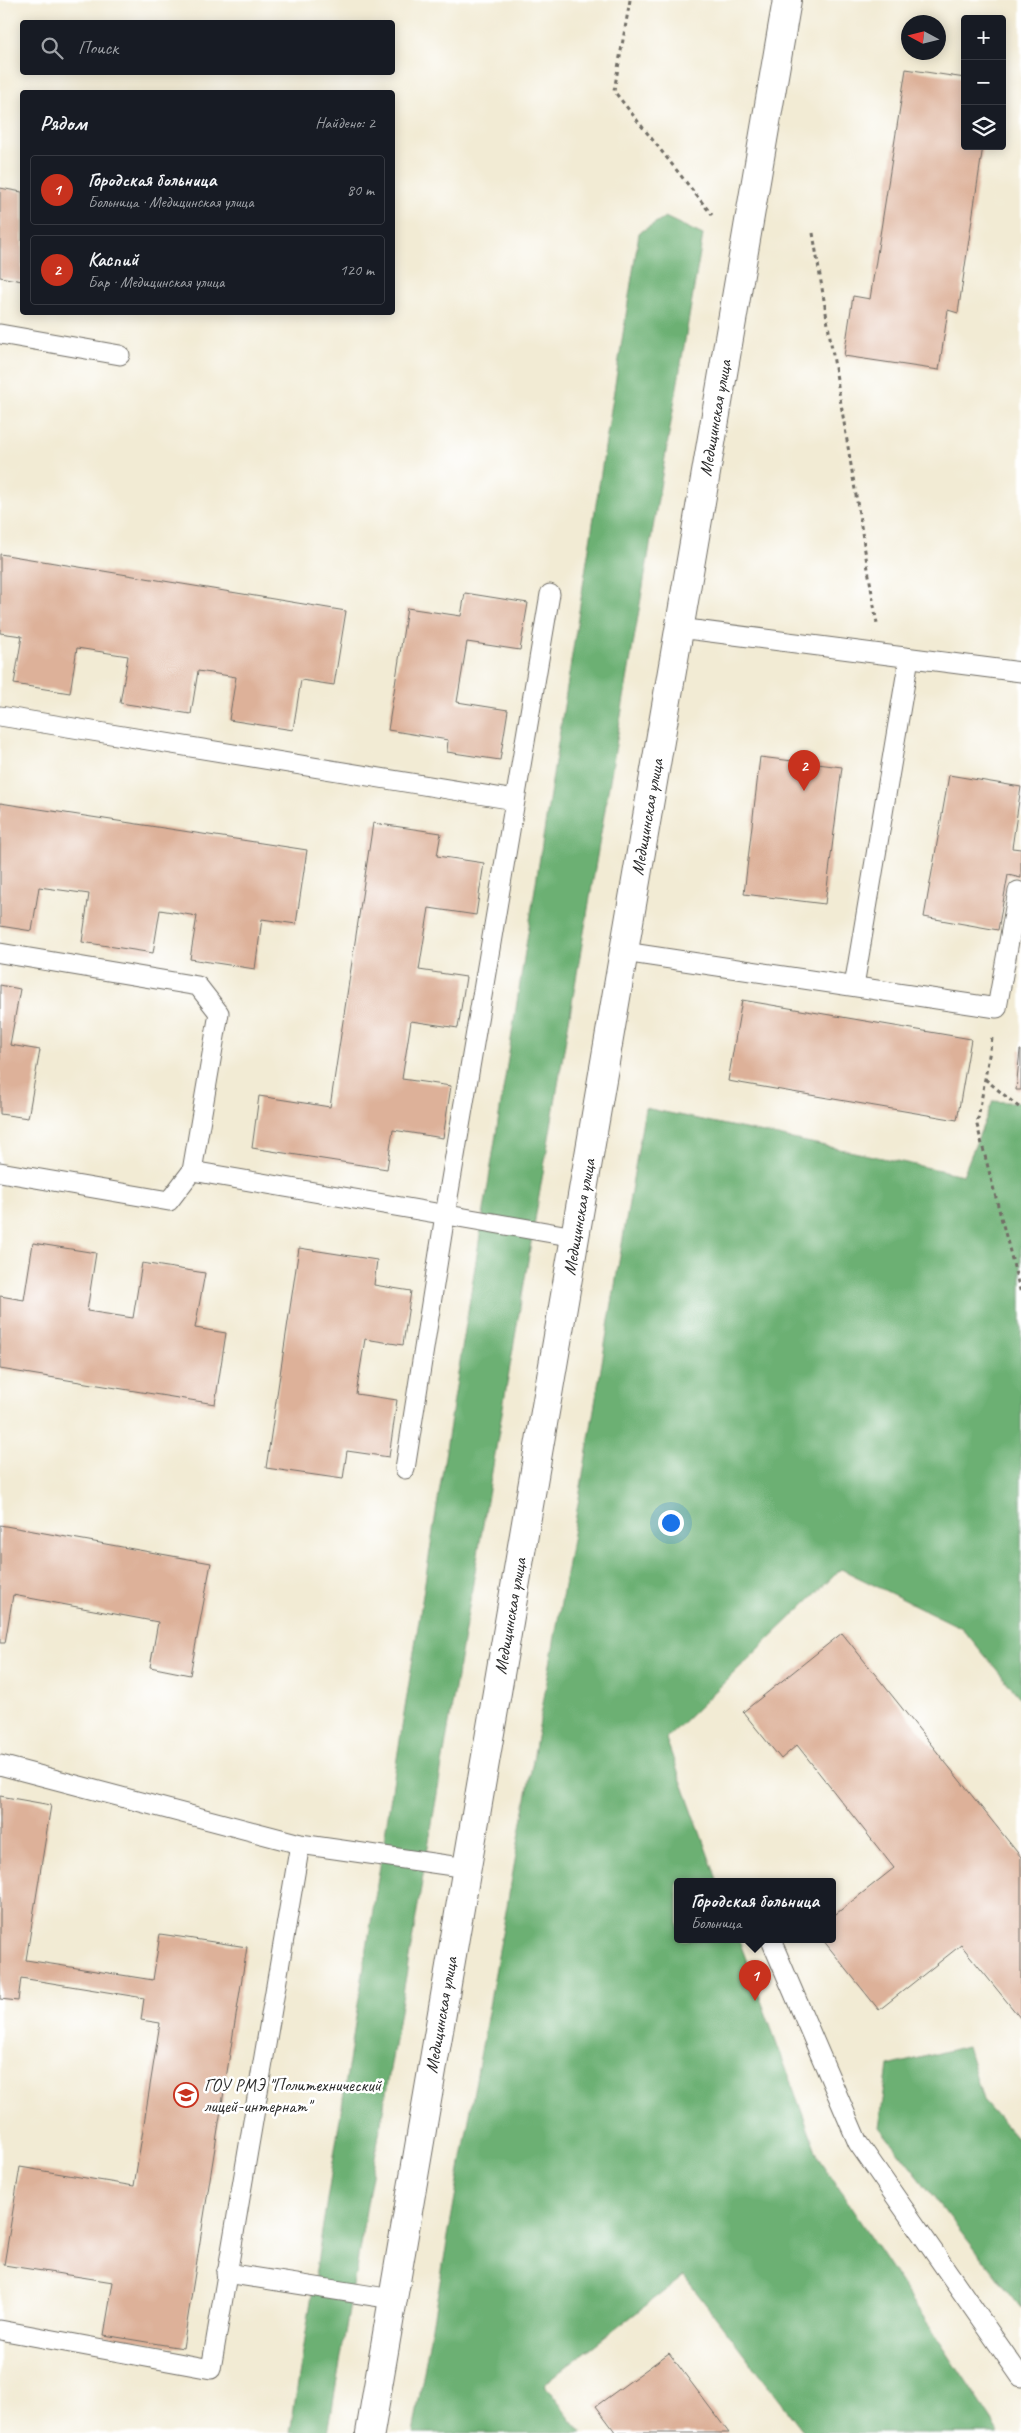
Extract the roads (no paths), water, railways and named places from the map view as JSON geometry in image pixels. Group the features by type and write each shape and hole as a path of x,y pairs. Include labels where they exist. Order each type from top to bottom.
{"main road":[{"name":"Медицинская улица","path":"370,2433 787,0"}],"lane":[{"path":"0,334 120,355"},
{"path":"405,1469 444,1215 550,594"},
{"path":"679,628 1021,672"},
{"path":"854,986 908,658"},
{"path":"0,716 515,800"},
{"path":"624,952 997,1008 1018,891"},
{"path":"0,953 198,986 219,1013 192,1172 170,1201 0,1172"},
{"path":"192,1172 575,1237"},
{"path":"0,1765 300,1844 466,1868"},
{"path":"0,2330 210,2369 300,1844"},
{"path":"772,1943 858,2143 1021,2376"},
{"path":"226,2274 393,2299"}],"place":[{"name":"Каспий","path":"804,791"},
{"name":"Городская больница","path":"755,2001"},
{"name":"ГОУ РМЭ \"Политехнический лицей-интернат\"","path":"186,2095"}]}
